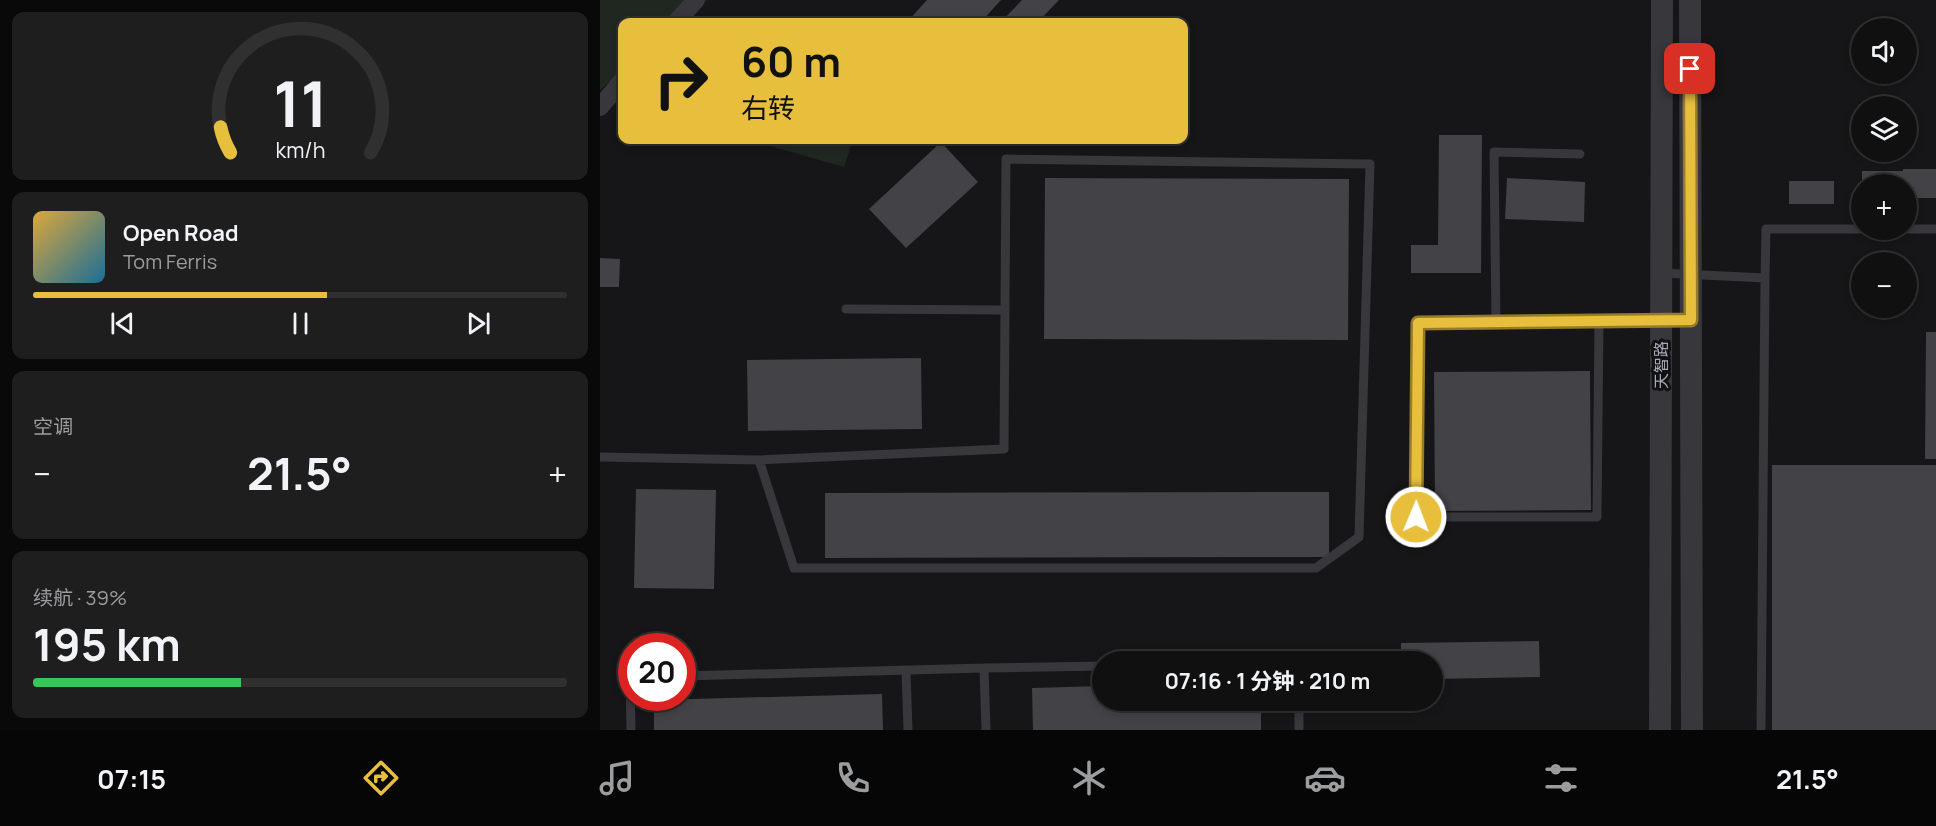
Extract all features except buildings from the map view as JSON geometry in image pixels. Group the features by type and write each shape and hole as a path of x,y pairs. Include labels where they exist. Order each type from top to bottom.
{"street":[{"path":"680,18 696,0"},
{"name":"天智路","path":"1660,730 1662,0"},
{"name":"天智路","path":"1690,0 1692,730"},
{"path":"600,107 618,86"}],"lane":[{"path":"1496,323 1494,152 1580,154"},
{"path":"600,457 759,460 1004,449 1006,159 1370,164 1359,537 1316,568 794,568 759,460"},
{"path":"1761,730 1766,229 1851,229"},
{"path":"1917,229 1936,229"},
{"path":"1661,273 1765,278"},
{"path":"846,309 1005,310"},
{"path":"1599,322 1597,517 1416,517 1418,323 1691,320"},
{"path":"696,676 1092,666"},
{"path":"984,668 986,730"},
{"path":"906,670 908,730"},
{"path":"631,711 631,730"},
{"path":"1299,711 1299,730"}],"shaded area":[{"path":"600,0 707,0 685,18 618,18 618,74 600,90"},
{"path":"763,144 852,144 844,167"}],"route":[{"path":"1416,517 1418,323 1691,320 1690,69"}]}
